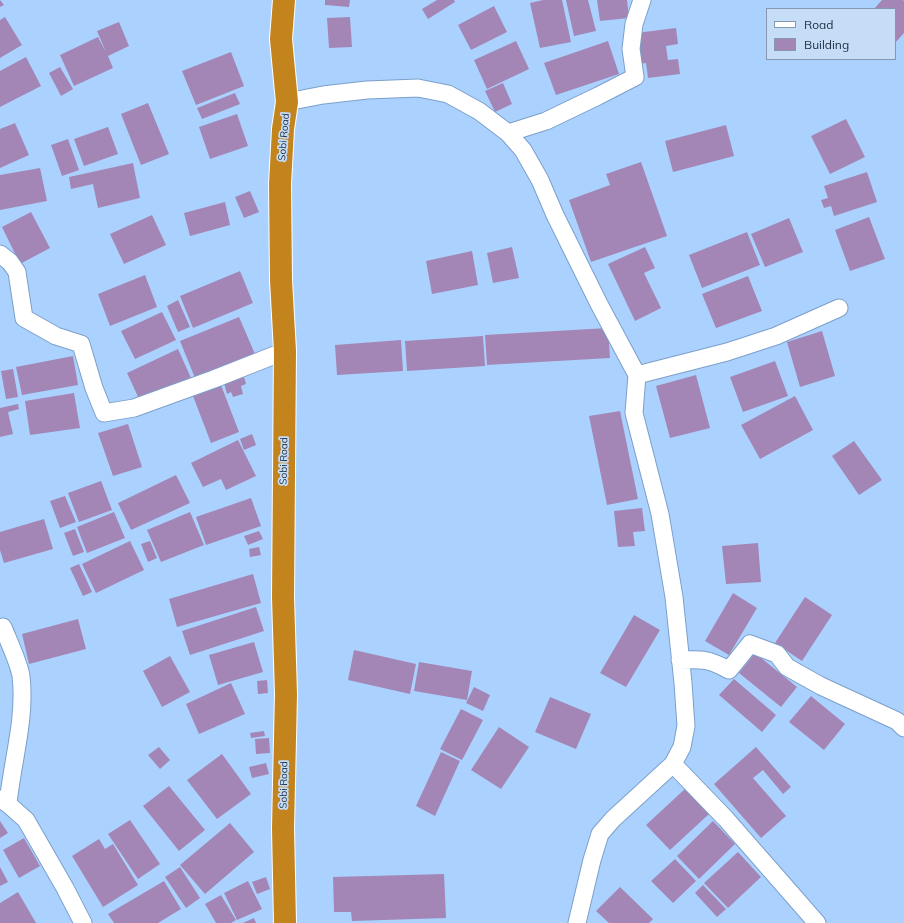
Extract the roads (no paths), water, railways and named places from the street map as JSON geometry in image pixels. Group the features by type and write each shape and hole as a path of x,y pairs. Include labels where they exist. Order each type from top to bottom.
{"highway":[{"name":"Sobi Road","path":"284,0 281,39 287,102 283,129 280,184 281,280 285,351 283,596 286,694 283,828 285,923"}],"street":[{"path":"508,133 546,121 635,77 631,49 634,24 642,0"},
{"path":"287,102 322,95 367,90 418,88 448,94 479,111 508,133 523,150 540,180 555,215 599,304 637,375 634,413 660,514 674,597 686,726 682,747 673,764 613,819 600,834 592,860 577,923"},
{"path":"0,254 10,262 17,272 24,318 56,336 82,344 94,388 104,413 134,408 285,351"},
{"path":"637,375 727,352 776,336 839,308"},
{"path":"3,627 20,674 22,688 17,750 4,802 26,820 83,923"},
{"path":"680,660 703,659 716,663 729,670 750,644 777,654 786,666 820,686 897,721 904,728"},
{"path":"673,764 731,825 817,923"}]}
